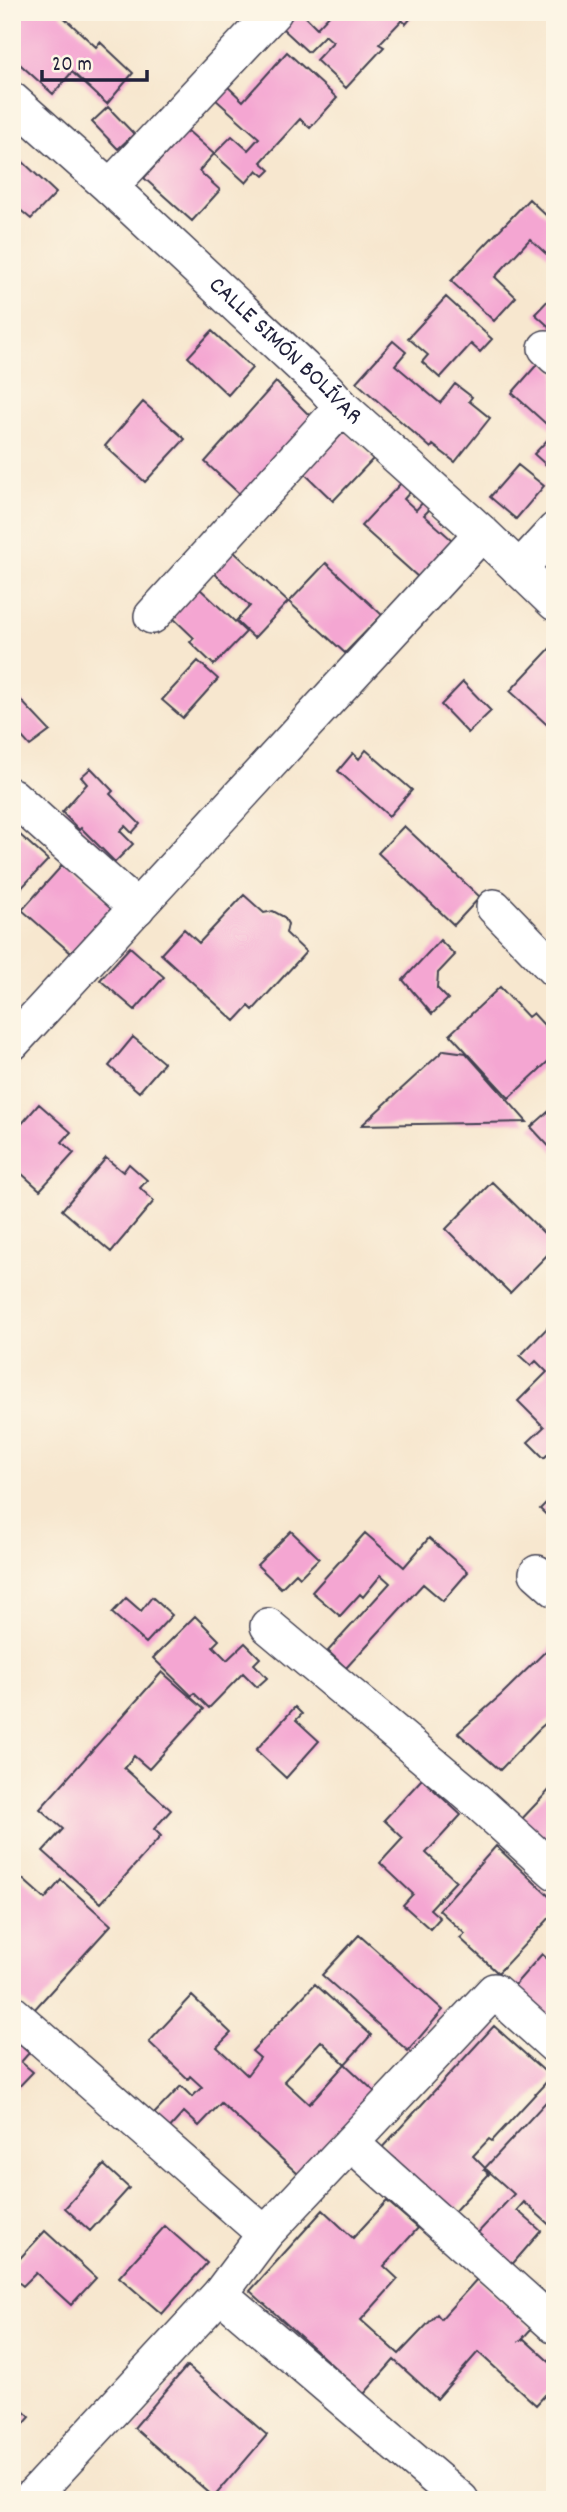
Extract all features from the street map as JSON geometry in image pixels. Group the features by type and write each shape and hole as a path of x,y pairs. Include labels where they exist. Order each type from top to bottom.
{"street":[{"path":"110,187 275,12"},
{"name":"CALLE SIMÓN BOLÍVAR","path":"19,120 110,187 324,387 342,407 555,603"},
{"path":"152,616 342,407"},
{"path":"519,569 555,530"},
{"path":"12,1043 482,533"},
{"path":"12,796 137,908"},
{"path":"495,907 555,970"},
{"path":"268,1626 479,1803 555,1872"},
{"path":"29,2500 220,2294 265,2234 494,1991 555,2046"},
{"path":"12,2013 265,2234"},
{"path":"351,2143 555,2326"},
{"path":"220,2294 461,2500"}],"building":[{"path":"12,12 58,12 96,47 100,42 133,73 107,104 72,72 53,94 12,57"},
{"path":"297,12 301,12 317,28 332,12 416,12 406,24 402,20 379,44 384,47 346,88 316,60 333,42 325,35 308,52 282,28"},
{"path":"287,52 337,98 310,128 300,119 261,162 270,170 264,176 257,170 246,183 214,154 232,136 248,150 259,138 215,99 227,86 243,101"},
{"path":"108,107 134,134 118,149 92,122"},
{"path":"187,130 214,154 199,171 220,190 192,221 144,178"},
{"path":"21,160 56,193 31,219 12,203 12,169"},
{"path":"529,199 555,224 555,262 530,239 495,277 516,297 494,321 451,281"},
{"path":"555,293 555,332 535,314"},
{"path":"446,297 492,339 480,352 471,344 440,378 422,362 428,355 408,338"},
{"path":"212,331 252,368 228,395 188,357"},
{"path":"393,341 406,352 395,365 440,403 455,384 472,397 469,401 490,418 455,462 433,445 431,448 356,382"},
{"path":"541,360 555,372 555,432 512,393"},
{"path":"276,382 317,423 245,499 205,462"},
{"path":"143,402 185,439 145,482 105,446"},
{"path":"345,431 373,459 333,501 304,473"},
{"path":"555,432 555,473 534,454"},
{"path":"518,465 544,486 516,519 490,497"},
{"path":"402,482 411,491 404,499 416,510 423,502 431,508 424,515 452,540 418,577 361,526"},
{"path":"233,551 288,602 254,638 236,621 250,606 213,572"},
{"path":"326,563 382,615 345,653 289,602"},
{"path":"199,588 246,632 214,665 190,642 194,638 172,617"},
{"path":"555,643 555,732 510,691"},
{"path":"198,661 218,679 183,718 162,700"},
{"path":"463,682 491,711 468,733 441,705"},
{"path":"14,693 50,731 30,746 12,726"},
{"path":"366,750 412,790 389,816 338,771 353,753 359,759"},
{"path":"91,768 113,791 110,794 140,824 132,833 125,826 120,831 133,844 115,862 62,812 87,784 81,777"},
{"path":"404,826 480,897 454,925 378,853"},
{"path":"19,834 48,860 12,898 12,840"},
{"path":"67,860 113,907 71,953 22,910"},
{"path":"244,895 264,913 273,911 284,917 288,924 286,933 306,952 253,1010 249,1006 235,1021 161,954 184,929 199,943"},
{"path":"440,940 455,955 438,973 437,988 448,999 432,1014 403,980"},
{"path":"130,947 164,977 135,1010 100,980"},
{"path":"500,987 528,1017 533,1013 555,1037 555,1055 509,1098 450,1034"},
{"path":"133,1037 164,1063 139,1092 109,1066"},
{"path":"444,1050 466,1053 527,1122 362,1125"},
{"path":"39,1104 71,1132 62,1142 74,1153 40,1190 12,1165 12,1135"},
{"path":"549,1111 555,1117 555,1153 531,1127"},
{"path":"106,1158 123,1172 129,1164 147,1180 140,1188 154,1201 111,1252 62,1210"},
{"path":"492,1182 555,1244 510,1293 446,1229"},
{"path":"555,1320 555,1447 544,1458 528,1442 544,1427 518,1401 547,1372 536,1361 531,1366 520,1356"},
{"path":"555,1494 555,1523 540,1509"},
{"path":"291,1531 319,1558 300,1577 296,1573 281,1588 257,1565"},
{"path":"365,1533 404,1567 429,1538 468,1572 443,1601 423,1584 346,1668 328,1651 390,1583 381,1575 363,1597 360,1594 340,1616 312,1592"},
{"path":"152,1597 172,1615 146,1643 112,1613 126,1598 141,1611"},
{"path":"195,1616 219,1640 213,1646 227,1660 245,1643 260,1658 254,1664 267,1678 257,1687 243,1673 209,1708 194,1693 192,1696 153,1658"},
{"path":"555,1642 555,1719 553,1717 539,1729 500,1770 458,1733"},
{"path":"162,1672 204,1709 149,1769 134,1756 124,1768 171,1810 154,1829 161,1836 101,1903 43,1851 63,1829 40,1809"},
{"path":"295,1707 302,1714 296,1720 319,1741 286,1778 256,1750"},
{"path":"422,1779 461,1815 426,1853 456,1881 430,1909 440,1918 430,1929 403,1905 413,1894 380,1863 403,1838 384,1820"},
{"path":"555,1784 555,1852 518,1823"},
{"path":"496,1846 555,1902 555,1912 498,1973 460,1938 465,1934 439,1910"},
{"path":"17,1874 45,1899 61,1880 111,1925 33,2011 12,1992 12,1880"},
{"path":"359,1935 443,2010 408,2051 322,1975"},
{"path":"542,1954 555,1966 555,2021 552,2024 512,1988"},
{"path":"315,1984 371,2035 345,2064 375,2092 298,2174 221,2103 199,2126 184,2112 167,2131 151,2117 181,2086 192,2097 202,2087 190,2076 188,2079 149,2042 192,1996 231,2033 217,2047 247,2075 260,2058 252,2051","holes":["321,2041 345,2064 309,2104 284,2081"]},
{"path":"494,2026 551,2077 492,2141 489,2139 473,2156 489,2174 449,2217 378,2152"},
{"path":"12,2038 29,2053 21,2062 33,2072 12,2094"},
{"path":"555,2092 555,2230 524,2202 517,2210 541,2231 509,2268 474,2237 514,2194 485,2168"},
{"path":"104,2165 129,2188 90,2231 65,2208"},
{"path":"387,2201 418,2228 384,2266 398,2279 361,2320 399,2354 437,2314 441,2319 477,2279 532,2328 521,2340 524,2339 555,2367 555,2384 536,2405 478,2352 437,2399 394,2360 364,2394 250,2291 323,2210 353,2238"},
{"path":"165,2226 207,2263 162,2314 119,2277"},
{"path":"45,2231 96,2278 71,2305 36,2273 23,2286 12,2277 12,2267"},
{"path":"187,2366 267,2435 214,2497 134,2428"},
{"path":"12,2401 30,2417 14,2435 12,2432"}]}
